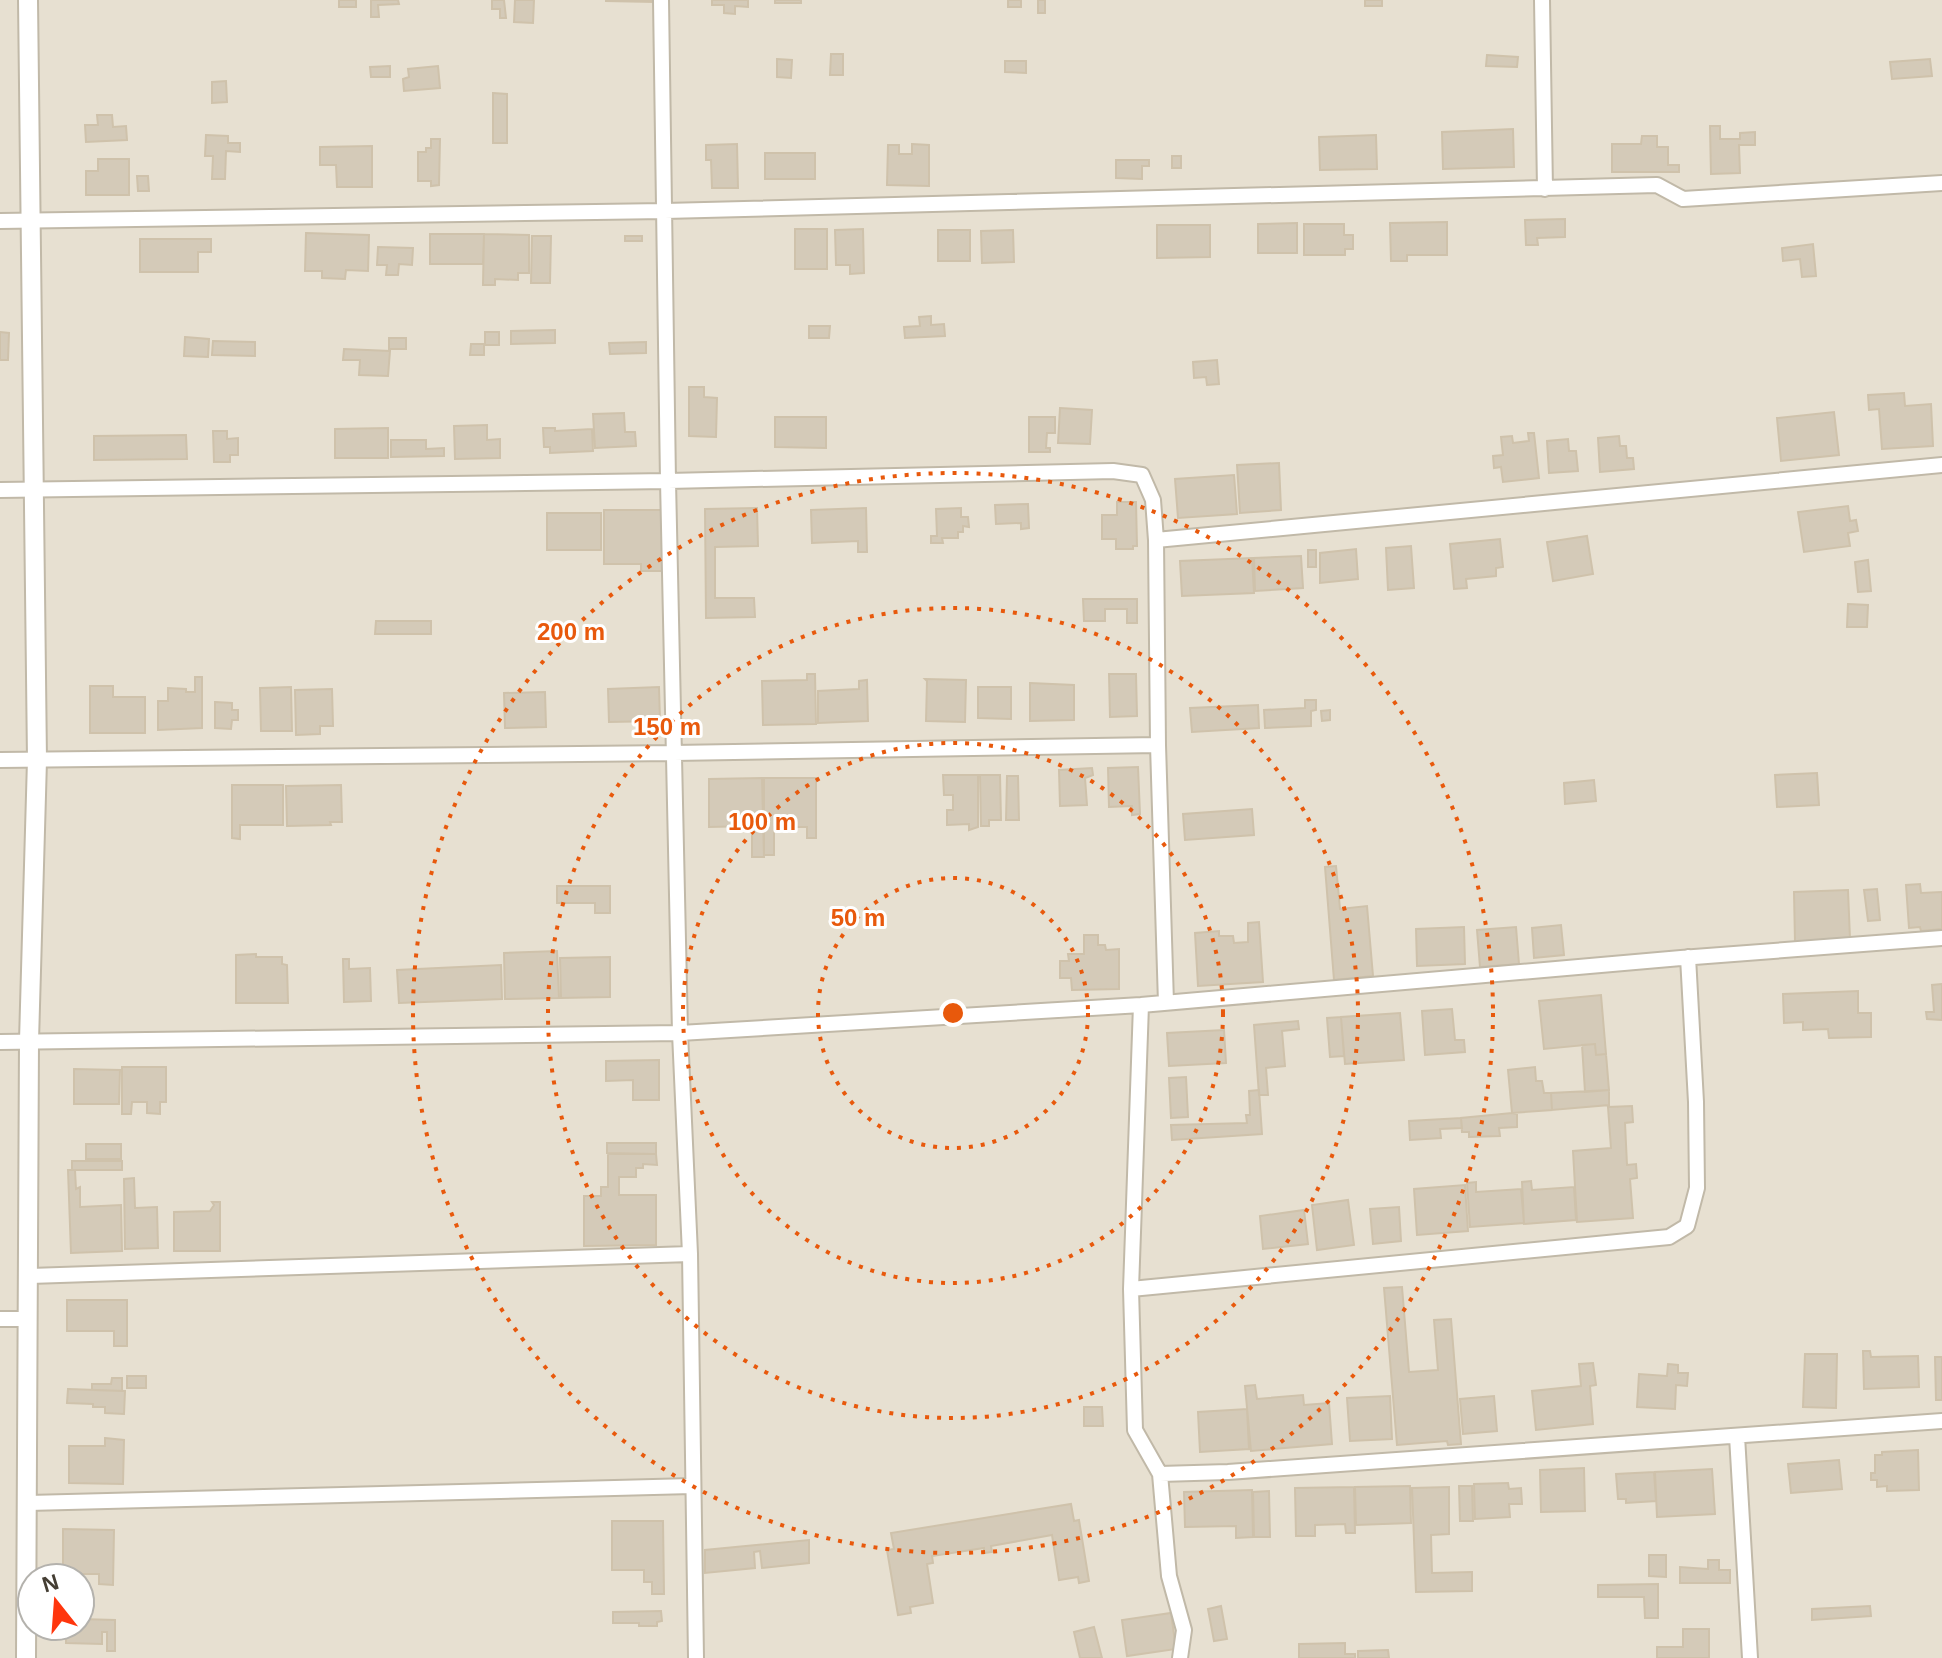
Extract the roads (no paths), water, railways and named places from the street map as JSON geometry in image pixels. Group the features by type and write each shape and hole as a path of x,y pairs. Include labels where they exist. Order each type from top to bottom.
{"street":[{"path":"26,1658 29,1041 37,760 28,0"},
{"path":"661,0 668,481 680,1033 690,1254 696,1658"},
{"path":"1542,0 1545,189"},
{"path":"0,221 665,211 1657,185 1683,199 1942,183"},
{"path":"1156,540 1942,465"},
{"path":"0,490 668,481 1113,471 1142,475 1153,500 1156,540 1158,745 1166,1003"},
{"path":"0,760 1158,745"},
{"path":"0,1042 680,1033 1141,1005 1942,938"},
{"path":"1131,1289 1653,1239 1677,1234 1687,1226 1697,1188 1688,957"},
{"path":"1141,1005 1131,1289 1135,1430 1160,1474 1169,1576 1184,1630 1180,1658"},
{"path":"30,1276 690,1254"},
{"path":"0,1319 28,1319"},
{"path":"1160,1474 1228,1472 1942,1421"},
{"path":"1737,1436 1750,1658"},
{"path":"28,1503 692,1486"}]}
